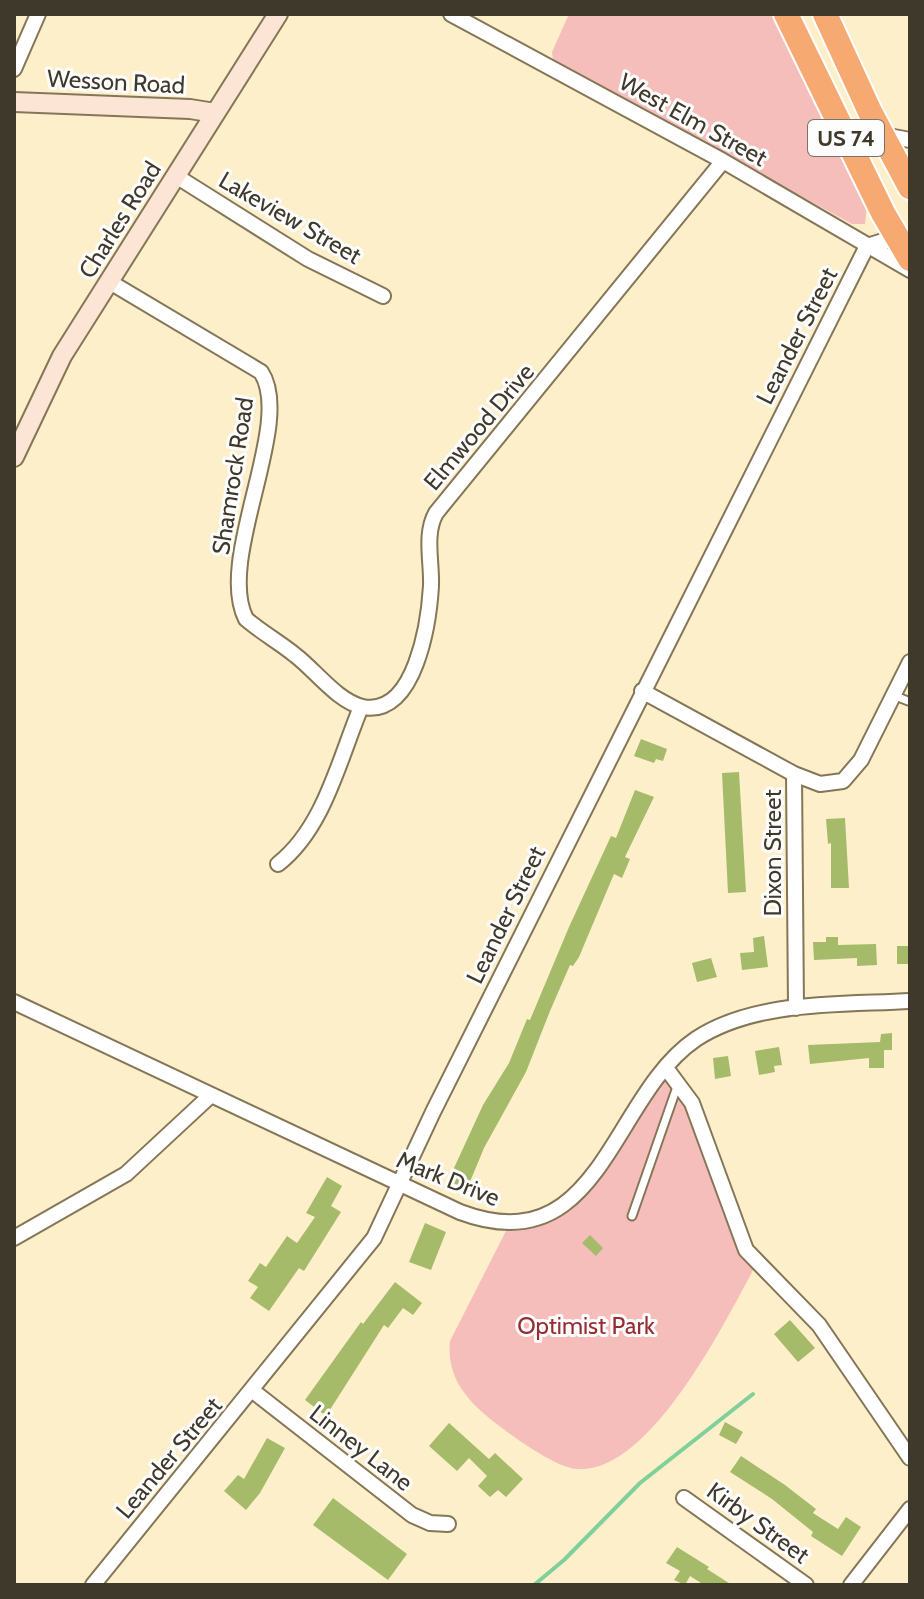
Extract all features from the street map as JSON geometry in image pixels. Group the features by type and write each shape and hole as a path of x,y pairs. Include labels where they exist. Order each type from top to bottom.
{"highway":[{"name":"US 74","path":"786,14 907,251"},
{"name":"US 74","path":"825,14 910,187"}],"street":[{"path":"14,69 38,14"},
{"name":"Charles Road","path":"16,447 62,356 278,14"},
{"name":"West Elm Street","path":"451,14 723,161 910,270"},
{"name":"Wesson Road","path":"14,102 190,109 215,113"},
{"path":"882,134 910,140"},
{"name":"Elmwood Drive","path":"361,707 388,701 401,690 421,652 429,618 429,532 436,513 723,161"},
{"name":"Lakeview Street","path":"176,176 308,259 383,296"},
{"path":"867,246 883,241 907,251"},
{"name":"Leander Street","path":"93,1585 374,1238 433,1112 642,691 867,246"},
{"name":"Shamrock Road","path":"110,282 261,372 270,385 269,416 239,580 241,610 253,625 303,661 345,698 361,707"},
{"path":"794,774 820,784 843,781 861,760 910,662"},
{"name":"Dixon Street","path":"642,691 794,774 796,1008"},
{"path":"278,864 298,848 314,822 361,707"},
{"name":"Mark Drive","path":"14,1002 401,1185 486,1222 509,1225 553,1212 597,1168 666,1068 699,1037 748,1018 796,1008 910,1001"},
{"path":"666,1068 692,1103 746,1250 819,1325 910,1458"},
{"path":"14,1238 126,1174 210,1096"},
{"name":"Linney Lane","path":"253,1391 412,1515 430,1523 448,1524"},
{"name":"Kirby Street","path":"684,1498 806,1585"},
{"path":"851,1585 910,1509"}],"lane":[{"path":"893,695 909,701"},
{"path":"632,1216 679,1082"}],"green space":[{"path":"569,14 780,14 868,197 865,224 852,224 553,60 552,52"},
{"name":"Optimist Park","path":"666,1068 679,1082 758,1261 707,1353 659,1420 632,1447 605,1464 577,1469 548,1458 515,1437 487,1417 469,1399 452,1367 450,1341 509,1225 565,1204"}],"building":[{"path":"641,739 667,749 663,761 656,759 654,763 634,756"},
{"path":"739,772 746,892 728,893 722,773"},
{"path":"635,790 654,797 625,857 630,859 622,878 614,874 579,957 573,966 570,965 526,1072 484,1148 467,1189 448,1181 483,1105 509,1063 527,1019 530,1020 569,927 611,836 616,838"},
{"path":"845,818 849,888 831,888 831,843 828,844 826,819"},
{"path":"764,936 768,967 742,970 740,953 754,952 753,938"},
{"path":"826,937 838,937 838,945 876,944 877,965 857,966 857,958 814,960 813,942 826,942"},
{"path":"897,946 910,946 910,964 897,964"},
{"path":"711,958 717,977 697,982 692,963"},
{"path":"892,1033 892,1050 884,1050 884,1068 869,1068 869,1058 810,1064 808,1045 880,1042 881,1034"},
{"path":"779,1047 782,1065 774,1066 775,1072 759,1075 755,1051"},
{"path":"728,1056 731,1076 715,1079 713,1058"},
{"path":"327,1177 342,1186 331,1206 341,1212 304,1271 299,1268 269,1311 250,1298 258,1287 248,1281 260,1263 266,1267 287,1236 297,1243 315,1217 306,1213"},
{"path":"425,1223 446,1232 431,1270 409,1262"},
{"path":"590,1235 603,1248 596,1256 582,1243"},
{"path":"395,1282 422,1303 413,1315 403,1308 388,1328 384,1325 326,1416 305,1400 361,1322 363,1324"},
{"path":"790,1320 815,1348 798,1362 774,1334"},
{"path":"725,1422 743,1432 736,1444 719,1435"},
{"path":"449,1423 489,1459 495,1453 523,1479 506,1497 498,1490 490,1497 478,1486 487,1476 469,1458 457,1471 429,1446"},
{"path":"267,1438 285,1448 260,1493 246,1510 224,1491 238,1475 244,1479"},
{"path":"741,1456 785,1485 816,1509 813,1513 838,1529 846,1517 861,1527 842,1556 811,1536 813,1532 772,1499 730,1472"},
{"path":"333,1498 407,1554 388,1580 313,1525"},
{"path":"677,1547 732,1585 704,1585 690,1576 685,1585 674,1580 680,1571 666,1563"}],"waterway":[{"path":"534,1585 564,1560 640,1483 753,1394"}]}
